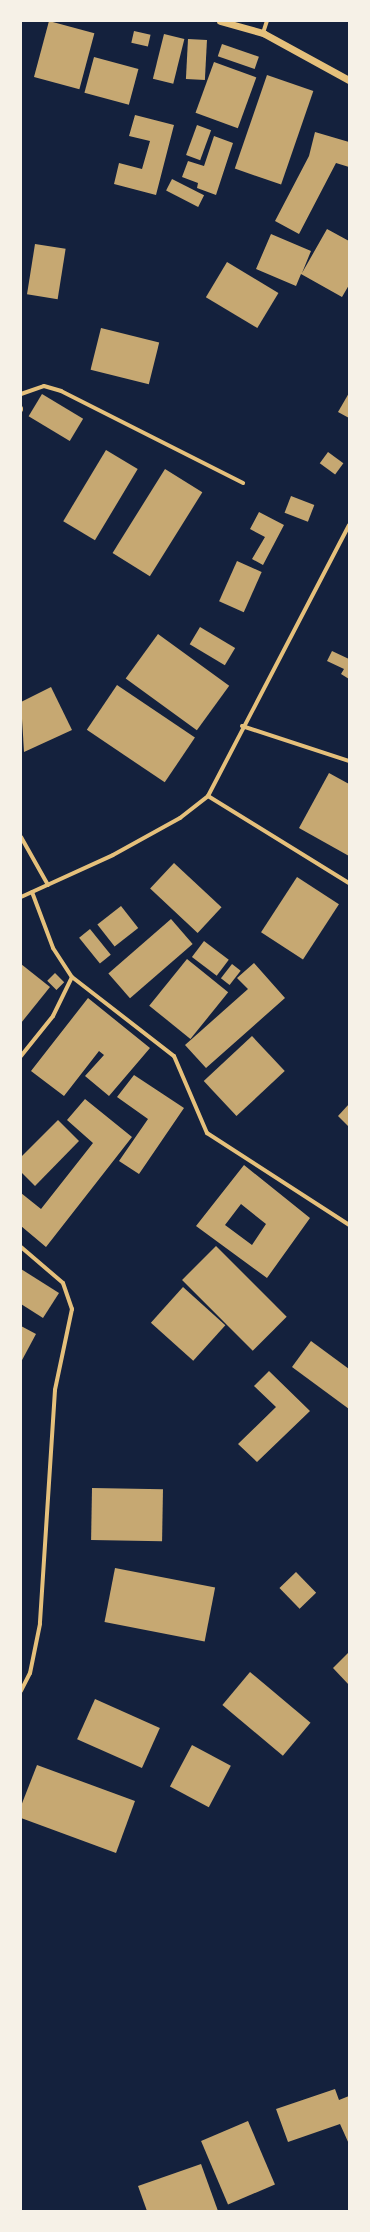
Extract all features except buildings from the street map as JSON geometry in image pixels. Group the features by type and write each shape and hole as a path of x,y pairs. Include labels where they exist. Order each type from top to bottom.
{"street":[{"path":"220,21 263,33 349,80"},
{"path":"263,33 267,21"},
{"path":"21,394 44,386 61,391 243,483"},
{"path":"21,897 113,855 180,818 208,796 242,726 349,525"},
{"path":"242,726 349,761"},
{"path":"208,796 349,883"},
{"path":"21,837 48,885"},
{"path":"32,892 53,948 72,977 174,1056 207,1133 349,1225"},
{"path":"21,1056 53,1016 72,977"},
{"path":"21,1247 63,1283 72,1309 55,1390 40,1624 30,1673 21,1691"}]}
